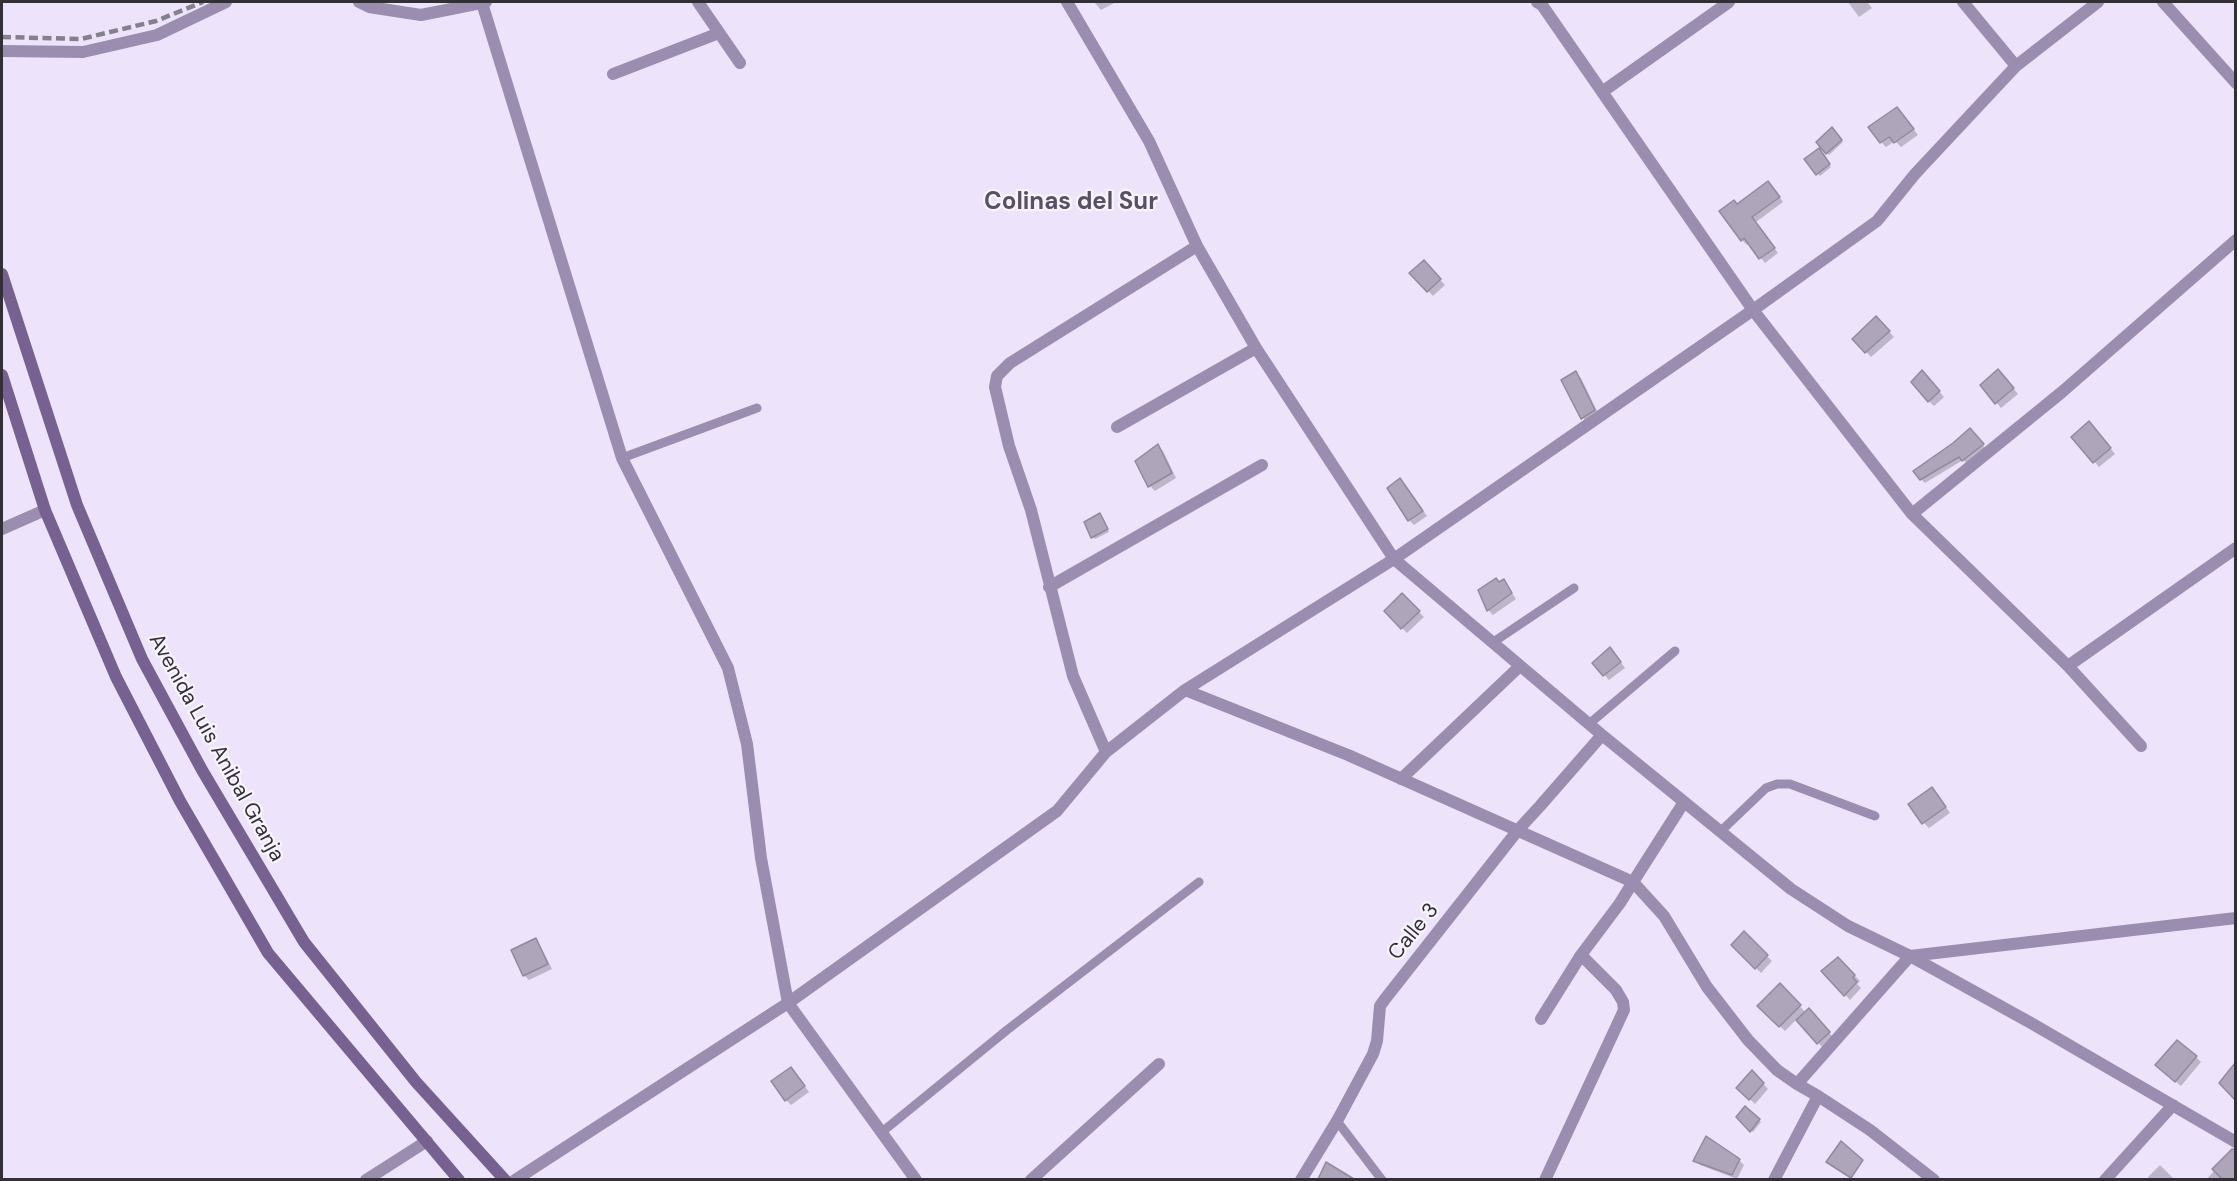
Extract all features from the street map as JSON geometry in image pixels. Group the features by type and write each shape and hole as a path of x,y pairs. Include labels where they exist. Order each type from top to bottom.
{"main road":[{"name":"Avenida Luis Anibal Granja","path":"2,274 76,505 142,659 202,771 304,942 417,1082 505,1179"},
{"path":"2,375 45,510 116,677 180,801 268,953 459,1179"}],"street":[{"path":"2,51 83,52 157,35 226,2"},
{"path":"359,2 369,7 421,15 484,2 622,458 728,668 747,744 761,858 788,1003 916,1179"},
{"path":"698,2 740,63"},
{"path":"1067,2 1149,141 1197,246 1256,348 1394,559 1602,735 1791,888 1848,926 1910,956 2031,1023 2235,1142"},
{"path":"1537,2 1542,5 1753,310 1912,514 2068,666 2141,746"},
{"path":"1602,92 1729,2"},
{"path":"1964,2 2016,66"},
{"path":"515,1179 788,1003 1057,811 1106,752 1185,690 1394,559 1753,310 1877,221 1915,174 2016,66 2098,2"},
{"path":"2163,2 2235,83"},
{"path":"613,74 719,33"},
{"path":"1912,514 2062,392 2235,240"},
{"path":"1106,752 1073,676 1031,510 1009,446 995,387 998,376 1010,363 1197,246"},
{"path":"1118,427 1256,348"},
{"path":"1049,587 1262,465"},
{"path":"2,529 45,510"},
{"path":"2068,666 2235,548"},
{"path":"1401,778 1520,666"},
{"path":"1185,690 1401,778 1633,882 1664,916 1707,987 1748,1040 1777,1070 1818,1096 1934,1179"},
{"name":"Calle 3","path":"1301,1179 1337,1121 1373,1054 1377,1041 1380,1006 1518,830 1602,735"},
{"path":"1541,1019 1581,955 1620,903 1684,802"},
{"path":"1797,1084 1910,956 2235,918"},
{"path":"1545,1179 1624,1010 1623,1002 1616,990 1581,955"},
{"path":"1031,1179 1159,1064"},
{"path":"1774,1179 1818,1096"},
{"path":"2105,1179 2172,1105"},
{"path":"366,1179 427,1141"},
{"path":"1916,1179 1920,1167"}],"lane":[{"path":"622,458 757,408"},
{"path":"1492,643 1574,588"},
{"path":"1589,724 1675,651"},
{"path":"1721,831 1766,788 1778,784 1790,784 1875,816"},
{"path":"882,1132 1007,1030 1199,882"},
{"path":"1337,1121 1382,1179"}],"building":[{"path":"1897,107 1914,129 1894,143 1889,137 1880,143 1868,127"},
{"path":"1832,127 1842,140 1826,154 1816,142"},
{"path":"1819,148 1830,164 1816,175 1804,159"},
{"path":"1768,181 1780,197 1752,217 1775,248 1759,259 1744,238 1741,241 1719,211 1734,200 1737,204"},
{"path":"1424,260 1441,279 1427,292 1409,273"},
{"path":"1876,316 1890,331 1865,353 1852,339"},
{"path":"1998,369 2014,388 1995,404 1980,385"},
{"path":"1922,370 1940,391 1928,402 1911,382"},
{"path":"1576,371 1595,410 1581,419 1561,380"},
{"path":"2089,421 2111,448 2093,463 2071,437"},
{"path":"1970,428 1984,444 1962,461 1959,457 1920,480 1913,471"},
{"path":"1158,444 1172,473 1148,487 1135,461"},
{"path":"1400,478 1423,511 1408,521 1387,488"},
{"path":"1100,513 1108,529 1091,538 1084,522"},
{"path":"1496,578 1499,582 1504,579 1512,593 1487,611 1478,590"},
{"path":"1402,593 1420,611 1401,629 1384,611"},
{"path":"1610,647 1621,662 1603,676 1592,663"},
{"path":"1932,787 1946,807 1922,824 1908,804"},
{"path":"1744,931 1768,955 1755,969 1731,945"},
{"path":"536,938 548,964 523,976 511,950"},
{"path":"1838,957 1855,975 1853,978 1857,982 1844,996 1821,971"},
{"path":"1780,983 1801,1005 1779,1027 1757,1006"},
{"path":"1809,1008 1830,1032 1817,1044 1796,1020"},
{"path":"2177,1040 2197,1056 2175,1082 2155,1065"},
{"path":"2235,1063 2235,1100 2219,1083"},
{"path":"791,1067 805,1086 785,1101 771,1081"},
{"path":"1752,1070 1764,1083 1749,1100 1736,1088"},
{"path":"1745,1106 1760,1119 1750,1132 1736,1117"},
{"path":"1706,1136 1740,1159 1732,1175 1693,1161"},
{"path":"1841,1141 1863,1160 1851,1178 1826,1162"},
{"path":"2232,1149 2235,1150 2235,1179 2222,1179 2212,1169"},
{"path":"1326,1162 1354,1179 1318,1179"}],"railway":[{"path":"2,37 81,39 156,21 203,2"}],"district":[{"name":"Colinas del Sur","path":"1071,203"}]}
